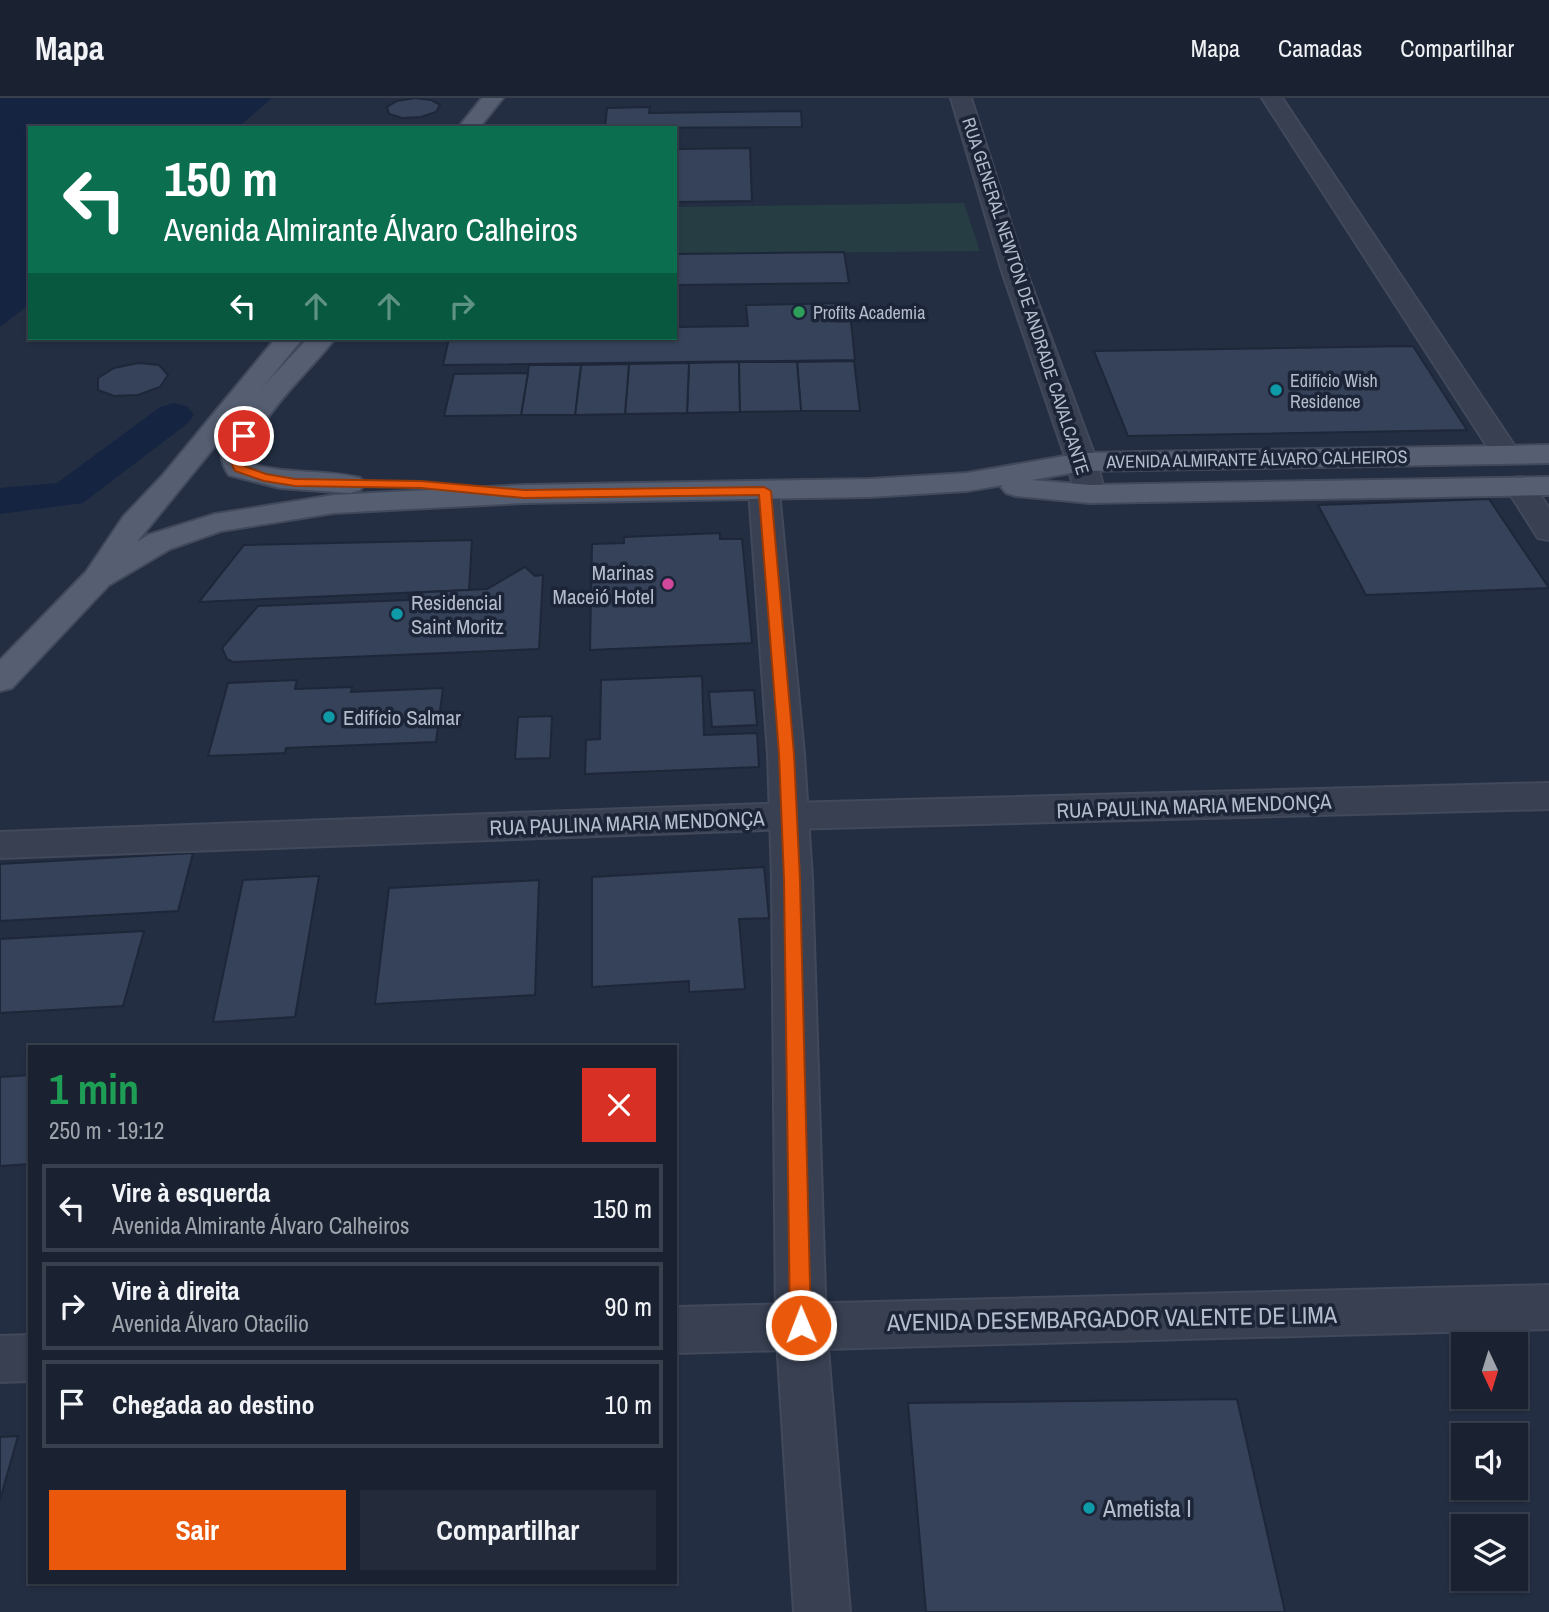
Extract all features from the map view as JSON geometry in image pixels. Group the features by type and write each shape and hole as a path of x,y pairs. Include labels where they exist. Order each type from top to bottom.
{"main road":[{"path":"471,126 502,102"},
{"path":"494,126 502,102"},
{"path":"0,680 98,578 134,523 172,482 288,340"},
{"name":"AVENIDA ALMIRANTE ÁLVARO CALHEIROS","path":"320,340 252,423 236,448 239,469 264,478 295,482 421,484 524,494"},
{"name":"AVENIDA ALMIRANTE ÁLVARO CALHEIROS","path":"98,578 159,542 215,523 334,504 524,494 764,491 967,482 1082,462 1549,454"},
{"name":"AVENIDA ALMIRANTE ÁLVARO CALHEIROS","path":"967,482 1090,494 1534,486"}],"street":[{"name":"RUA GENERAL NEWTON DE ANDRADE CAVALCANTE","path":"961,98 1013,268 1082,462 1090,494"},
{"path":"1272,98 1506,454"},
{"path":"1534,486 1549,531"},
{"path":"764,491 786,754 793,893 801,1325 822,1612"},
{"name":"RUA PAULINA MARIA MENDONÇA","path":"0,845 788,816 1549,796"},
{"name":"AVENIDA DESEMBARGADOR VALENTE DE LIMA","path":"677,1330 1549,1307"},
{"path":"0,1359 28,1358"}],"green space":[{"path":"964,203 980,251 677,254 677,207"}],"water":[{"path":"0,98 272,98 239,126 28,126 28,306 0,327"}],"building":[{"path":"415,98 431,100 440,105 436,112 421,117 402,118 389,114 387,107 397,101"},
{"path":"650,107 649,113 801,111 802,127 605,126 607,108"},
{"path":"750,148 752,201 677,202 677,149"},
{"path":"844,252 849,283 677,285 677,254"},
{"path":"849,303 855,360 443,365 449,340 677,340 677,327 748,326 746,305"},
{"name":"Edifício Wish Residence","path":"1413,346 1467,430 1128,436 1094,351"},
{"path":"854,361 860,411 801,411 797,362"},
{"path":"739,362 740,412 687,413 689,363"},
{"path":"739,362 797,362 801,411 740,412"},
{"path":"138,363 159,365 168,375 160,387 138,395 114,396 98,390 98,378 114,368"},
{"path":"689,363 687,413 625,414 629,364"},
{"path":"629,364 625,414 575,415 581,365"},
{"path":"529,365 581,365 575,415 521,415"},
{"path":"528,373 521,415 444,416 454,374"},
{"path":"1489,499 1549,588 1366,595 1318,505"},
{"path":"720,533 720,539 742,539 752,643 590,650 592,544 624,543 624,537"},
{"path":"472,540 469,590 199,602 244,545"},
{"name":"Residencial Saint Moritz","path":"525,567 535,576 543,575 539,649 233,662 227,659 222,648 258,606 408,600 409,593 487,589"},
{"path":"702,676 704,735 757,733 759,767 585,774 586,740 600,739 601,680"},
{"name":"Edifício Salmar","path":"297,680 295,689 352,687 351,692 443,688 436,742 286,748 285,753 208,756 228,683"},
{"path":"754,690 757,725 712,727 709,692"},
{"path":"552,716 550,758 515,759 518,717"},
{"path":"193,853 178,911 0,921 0,864"},
{"path":"764,867 769,918 739,919 745,989 689,992 689,981 592,987 592,877"},
{"path":"319,876 295,1017 213,1022 243,880"},
{"path":"539,880 535,995 375,1004 389,888"},
{"path":"144,931 123,1006 0,1013 0,939"},
{"path":"28,1075 28,1164 0,1166 0,1077"},
{"name":"Ametista I","path":"1237,1399 1285,1612 926,1612 908,1403"},
{"path":"18,1436 0,1500 0,1437"}],"waterway":[{"path":"0,501 68,494 174,415"}],"place":[{"name":"Profits Academia","path":"799,312"},
{"name":"Edifício Wish Residence","path":"1276,390"},
{"name":"Marinas Maceió Hotel","path":"668,584"},
{"name":"Residencial Saint Moritz","path":"397,614"},
{"name":"Edifício Salmar","path":"329,717"},
{"name":"Ametista I","path":"1089,1508"}],"route":[{"path":"244,436 236,448 239,469 264,478 295,482 421,484 524,494 764,491 786,754 792,880 801,1325"}]}
